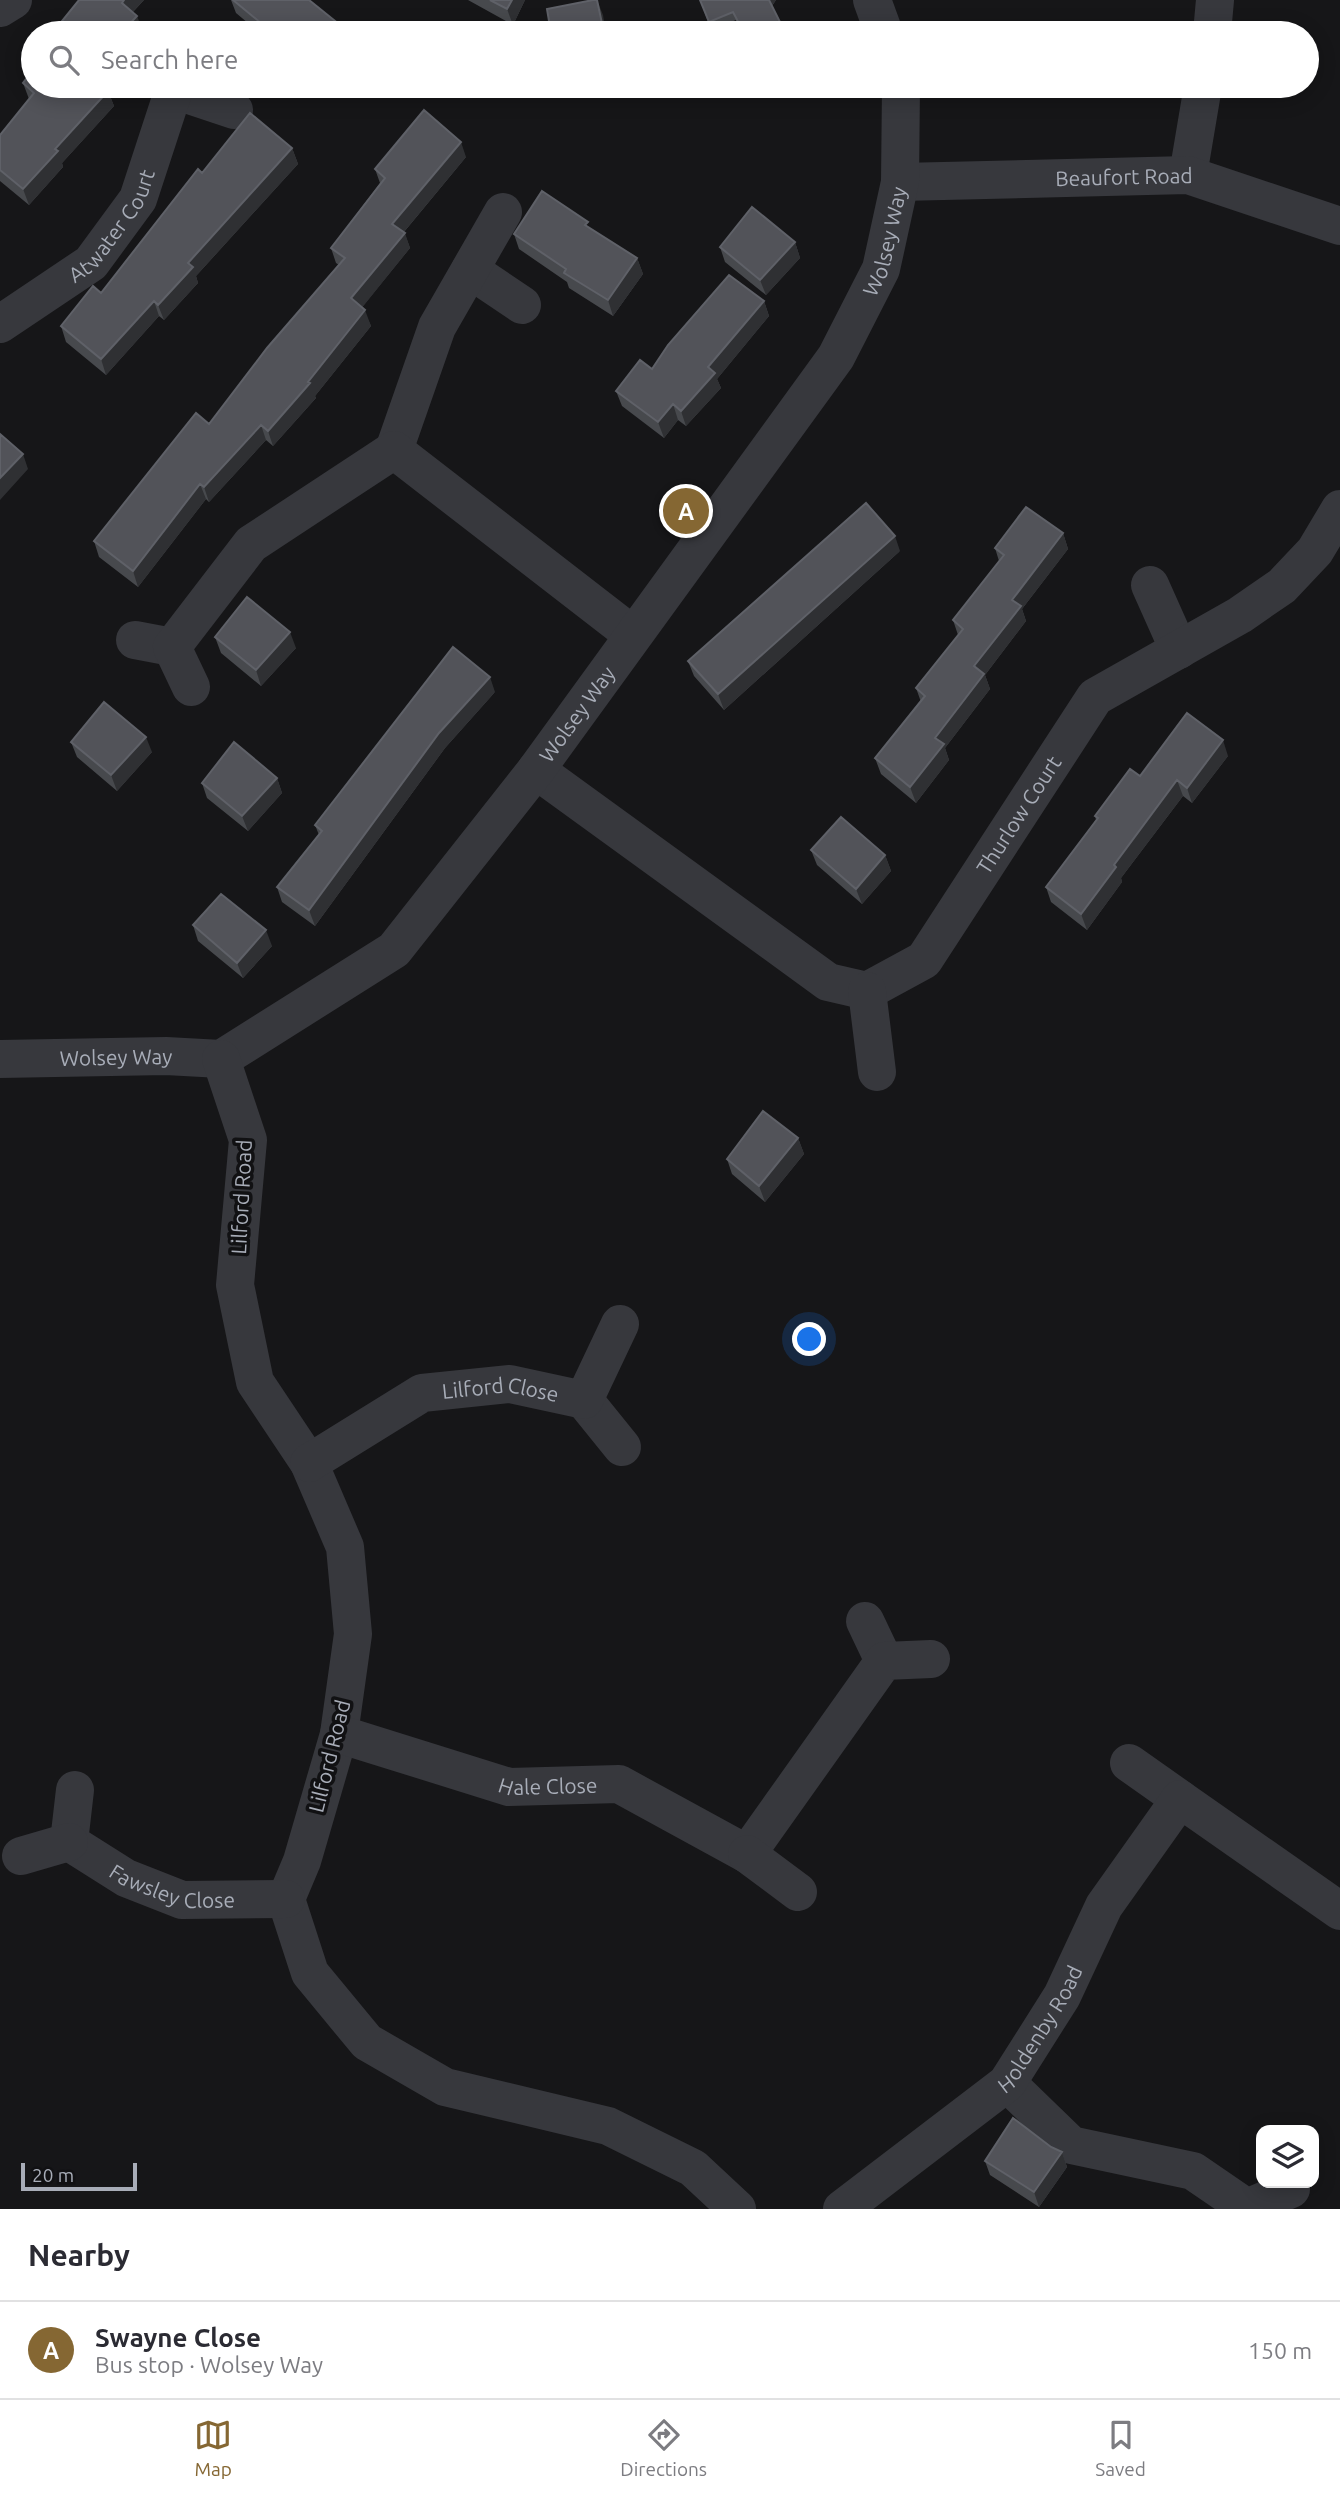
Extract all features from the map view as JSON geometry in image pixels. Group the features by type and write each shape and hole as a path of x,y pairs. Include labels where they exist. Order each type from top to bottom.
{"street":[{"path":"0,8 13,0"},
{"path":"872,0 880,21"},
{"path":"1213,21 1215,0"},
{"name":"Atwater Court","path":"0,324 92,263 138,199 171,98"},
{"name":"Atwater Court","path":"201,98 234,110"},
{"name":"Wolsey Way","path":"0,1059 166,1056 221,1059 394,950 536,770 836,357 881,269 900,183 901,98"},
{"path":"1188,175 1201,98"},
{"name":"Beaufort Road","path":"900,183 1188,175 1340,226"},
{"path":"172,647 251,544 394,450 438,327 502,212"},
{"path":"470,270 522,305"},
{"path":"394,450 633,635"},
{"name":"Thurlow Court","path":"867,992 924,960 1095,697 1240,615 1282,586 1315,551 1340,509"},
{"path":"1150,585 1179,650"},
{"path":"135,640 172,647"},
{"path":"172,647 191,687"},
{"path":"536,770 828,982 867,992 877,1072"},
{"name":"Lilford Road","path":"221,1059 248,1140 235,1285 255,1382 309,1463 345,1547 353,1634 339,1734 302,1861 286,1899"},
{"name":"Lilford Close","path":"584,1400 620,1324"},
{"name":"Lilford Close","path":"309,1463 422,1393 510,1384 584,1400 622,1447"},
{"path":"865,1621 884,1661"},
{"path":"884,1661 931,1659"},
{"path":"747,1854 884,1661"},
{"name":"Hale Close","path":"339,1734 509,1787 619,1784 747,1854 799,1892"},
{"path":"1129,1763 1340,1910"},
{"path":"21,1856 69,1842 75,1790"},
{"name":"Holdenby Road","path":"842,2209 1007,2083 1062,1996 1104,1906 1180,1799"},
{"name":"Fawsley Close","path":"69,1842 126,1878 182,1900 286,1899"},
{"path":"286,1899 310,1973 367,2042 445,2087 608,2126 693,2168 737,2209"},
{"path":"1007,2083 1071,2145 1193,2171 1247,2209 1290,2189"}],"building":[{"path":"79,0 124,0 122,3 137,16 132,21 62,21"},
{"path":"233,0 309,0 335,21 258,21"},
{"path":"490,0 512,0 507,9"},
{"path":"597,0 601,21 549,21 547,9"},
{"path":"700,0 769,0 780,21 738,21 733,12 709,21"},
{"path":"30,98 102,98 23,189 0,170 0,135"},
{"path":"424,110 461,142 392,224 405,233 351,298 365,310 308,382 310,383 268,431 261,425 204,487 200,484 133,571 94,541 196,413 209,424 267,348 345,258 331,248 385,178 375,169"},
{"path":"250,113 292,148 188,263 193,267 158,305 154,301 101,359 61,326 93,286 101,293 198,169 202,173"},
{"path":"542,191 588,222 585,225 637,258 608,300 564,273 566,269 514,234"},
{"path":"752,207 795,242 760,280 720,247"},
{"path":"729,275 764,301 708,367 715,373 681,411 673,404 658,422 616,391 640,360 652,369 668,345"},
{"path":"0,434 23,454 0,478"},
{"path":"866,503 895,536 718,694 688,661"},
{"path":"1026,507 1063,533 1012,600 1021,606 974,666 984,674 935,738 944,744 910,787 875,758 925,696 916,688 963,629 953,620 1004,555 995,548"},
{"path":"247,597 290,632 256,670 215,637"},
{"path":"453,647 490,677 439,733 309,910 277,887 322,831 315,825"},
{"path":"104,702 146,737 111,775 71,742"},
{"path":"1187,713 1223,740 1187,788 1177,780 1081,914 1046,887 1098,818 1095,816 1130,769 1140,776"},
{"path":"234,742 277,778 242,816 202,783"},
{"path":"841,817 885,855 856,889 811,850"},
{"path":"221,894 266,930 237,963 193,925"},
{"path":"763,1111 798,1138 759,1186 727,1159"},
{"path":"1013,2118 1051,2147 1062,2152 1034,2192 985,2161"}],"place":[{"name":"Swayne Close","path":"686,511"}]}
